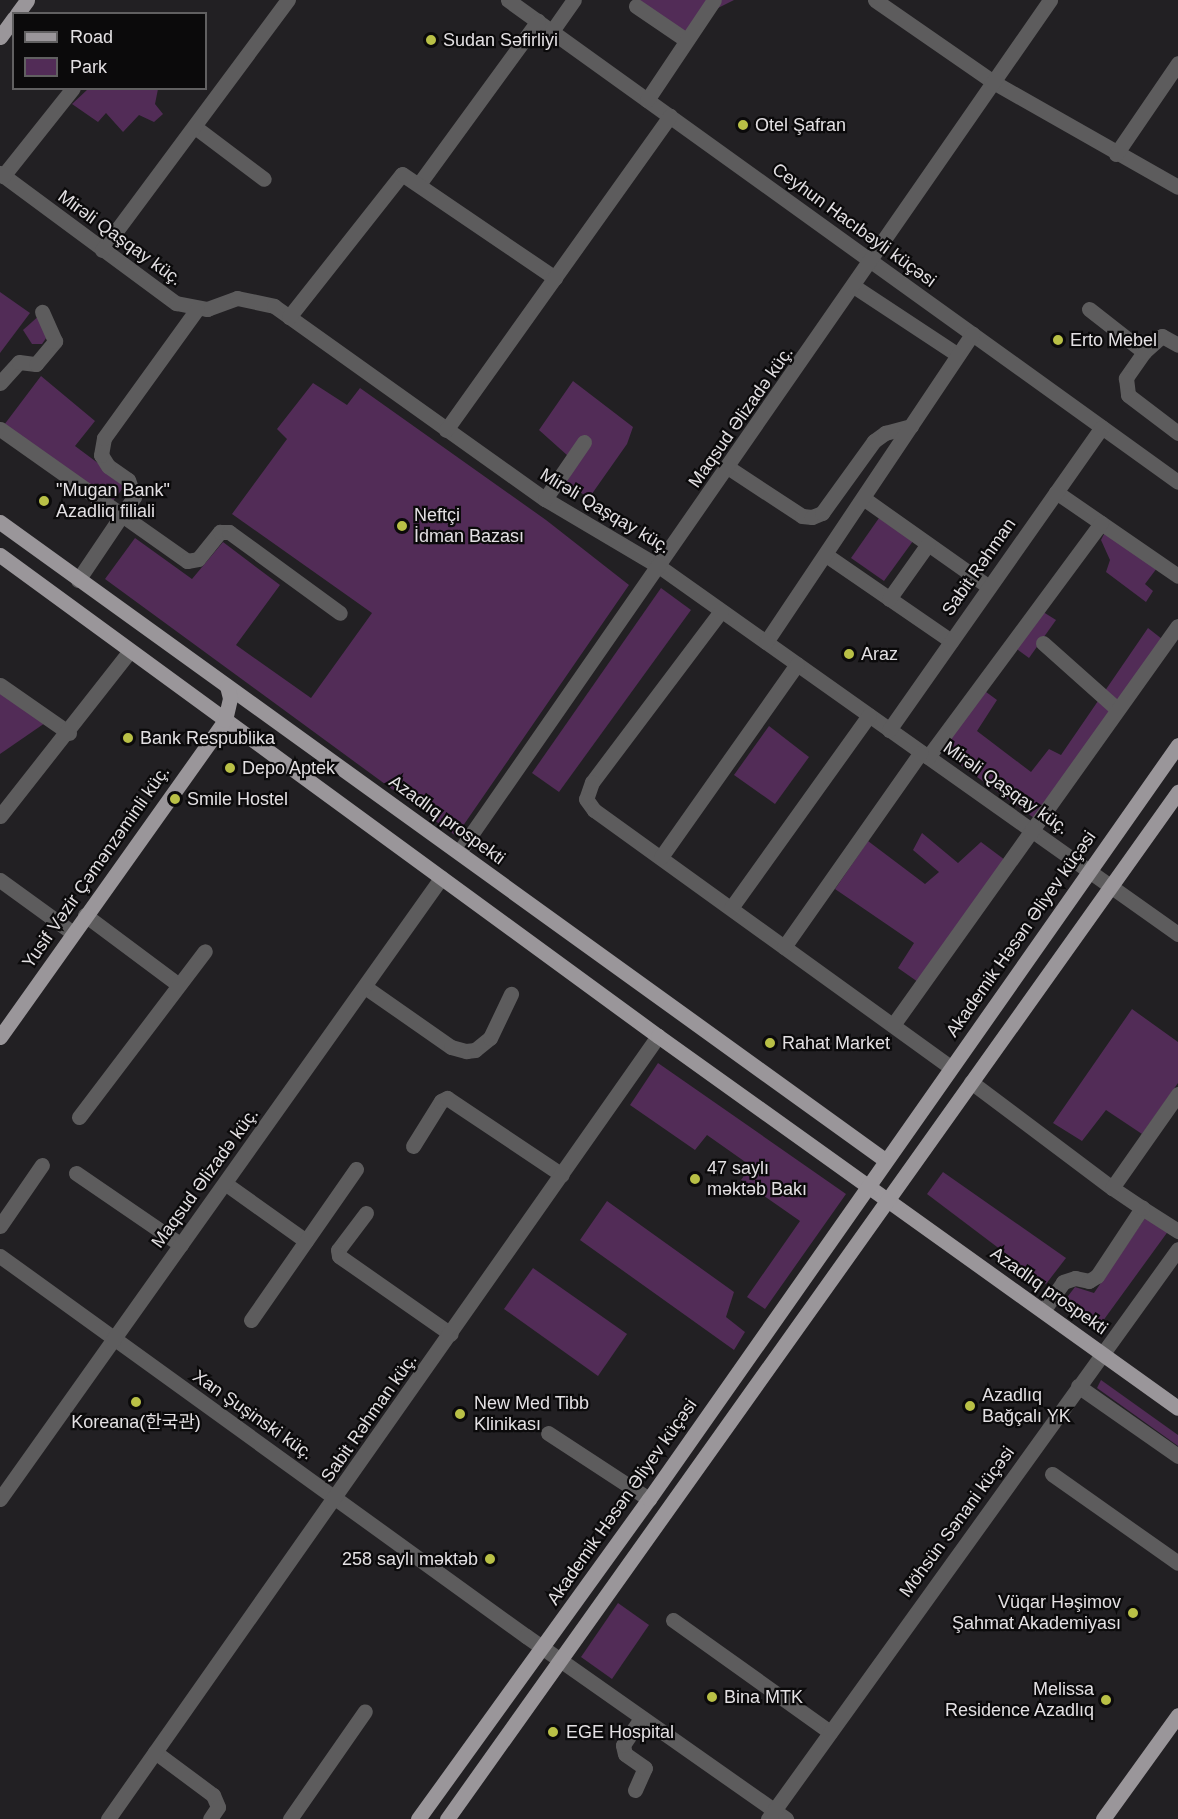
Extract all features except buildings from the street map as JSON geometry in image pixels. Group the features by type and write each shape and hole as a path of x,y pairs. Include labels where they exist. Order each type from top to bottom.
{"main road":[{"path":"0,36 12,21"},
{"name":"Azadlıq prospekti","path":"0,522 885,1160"},
{"path":"0,555 658,1036"},
{"path":"225,720 230,698 227,686"},
{"name":"Yusif Vəzir Çəmənzəminli küç.","path":"0,1037 225,720"},
{"name":"Akademik Həsən Əliyev küçəsi","path":"418,1819 649,1499 866,1186 1178,745"},
{"path":"447,1819 874,1219 892,1204 915,1161 1178,792"},
{"name":"Azadlıq prospekti","path":"658,1036 866,1186 1103,1352 1178,1408"},
{"path":"1103,1819 1178,1715"}],"street":[{"path":"102,250 288,0"},
{"name":"Ceyhun Hacıbəyli küçəsi","path":"508,0 1178,482"},
{"path":"552,31 574,0"},
{"path":"647,100 714,0"},
{"path":"875,0 995,83 1178,188"},
{"name":"Maqsud Əlizadə küç.","path":"459,852 872,262 1050,0"},
{"path":"636,6 686,40"},
{"path":"419,184 538,21"},
{"path":"1116,154 1178,63"},
{"path":"2,175 71,90"},
{"path":"446,430 670,116"},
{"path":"195,127 264,179"},
{"path":"289,317 397,176 402,174 555,278"},
{"name":"Mirəli Qaşqay küç.","path":"2,175 176,303 197,309 237,298 274,306 545,499 660,567 1178,934"},
{"path":"855,286 958,355"},
{"path":"78,580 134,497 133,489 101,455 104,438 197,309"},
{"path":"1089,309 1144,352"},
{"path":"0,383 19,362 36,364 55,341 42,312"},
{"path":"766,642 972,334"},
{"path":"1178,345 1162,336 1144,352 1126,378 1128,395 1178,433"},
{"path":"729,468 802,516 812,517 822,513 874,441 885,433 911,426"},
{"name":"Sabit Rəhman","path":"889,729 1102,427"},
{"path":"0,429 187,561 198,559 220,532 229,532 340,614"},
{"path":"545,499 584,442"},
{"path":"1162,470 1178,468"},
{"path":"1056,492 1178,576"},
{"path":"864,498 989,587"},
{"path":"784,947 925,755 1101,523"},
{"path":"889,599 928,544"},
{"path":"826,555 951,641"},
{"path":"721,611 592,782 586,799 594,810 950,1067"},
{"path":"893,1025 1178,626"},
{"path":"1043,643 1117,709"},
{"path":"0,816 69,733 130,651"},
{"path":"661,857 797,664"},
{"path":"0,684 69,733"},
{"path":"731,908 869,715"},
{"name":"Maqsud Əlizadə küç.","path":"0,1499 115,1341 441,878"},
{"path":"0,880 73,933"},
{"path":"85,915 179,986"},
{"path":"79,1118 205,951"},
{"path":"365,987 451,1047 466,1051 475,1050 490,1038 511,994"},
{"name":"Sabit Rəhman küç.","path":"108,1819 451,1334 658,1036"},
{"path":"971,1082 1112,1188 1178,1231"},
{"path":"1112,1188 1178,1094"},
{"path":"413,1146 441,1101 447,1098 562,1175"},
{"path":"0,1226 42,1165"},
{"path":"251,1320 356,1169"},
{"path":"76,1173 181,1245"},
{"path":"226,1184 306,1241"},
{"path":"1043,1311 1063,1282 1075,1278 1089,1281 1097,1276 1142,1208"},
{"path":"366,1213 338,1250 339,1256 451,1334"},
{"name":"Möhsün Sənani küçəsi","path":"776,1816 831,1732 1178,1249"},
{"name":"Xan Şuşinski küç.","path":"0,1256 561,1661"},
{"path":"1078,1386 1178,1456"},
{"path":"549,1433 649,1499"},
{"path":"1052,1474 1178,1563"},
{"path":"673,1620 831,1732"},
{"path":"561,1661 776,1816"},
{"path":"290,1819 365,1710"},
{"path":"635,1790 645,1768 626,1754 623,1745 641,1718"},
{"path":"155,1752 213,1795 218,1807 210,1819"}],"green space":[{"path":"637,0 734,0 704,15 686,35"},
{"path":"87,90 158,90 155,104 163,114 154,122 139,115 123,132 106,113 98,122 72,104"},
{"path":"0,292 30,313 0,353"},
{"path":"41,314 51,331 42,344 32,344 23,330"},
{"path":"41,376 95,421 75,446 126,484 113,501 4,425"},
{"path":"573,381 633,427 627,444 589,498 566,483 577,464 539,430"},
{"path":"313,383 347,405 360,388 546,520 629,585 456,836 105,579 135,538 192,579 223,542 280,585 236,645 311,698 372,613 232,514 287,439 277,429"},
{"path":"879,518 913,541 884,581 851,558"},
{"path":"1105,532 1157,568 1145,584 1153,591 1146,602 1106,572 1110,560 1101,540"},
{"path":"661,588 691,610 559,792 532,773"},
{"path":"1040,610 1056,620 1029,658 1014,647"},
{"path":"1148,628 1162,639 1034,818 937,748 982,689 997,700 977,731 1031,772 1049,749 1061,755"},
{"path":"0,692 45,723 0,754"},
{"path":"769,726 809,757 775,804 734,775"},
{"path":"922,833 958,863 981,842 1005,860 918,982 898,968 914,943 835,889 868,841 925,884 939,872 913,850"},
{"path":"1132,1009 1178,1042 1178,1083 1142,1134 1106,1110 1082,1141 1053,1123"},
{"path":"658,1063 846,1194 765,1309 747,1297 800,1221 741,1180 751,1166 707,1135 695,1150 630,1105"},
{"path":"943,1172 1066,1258 1046,1284 927,1194"},
{"path":"607,1201 734,1292 726,1317 745,1332 734,1350 580,1240"},
{"path":"1145,1218 1169,1230 1100,1325 1065,1300 1075,1287 1094,1293"},
{"path":"533,1268 627,1334 598,1376 504,1309"},
{"path":"1101,1380 1178,1435 1178,1446 1097,1388"},
{"path":"618,1603 649,1625 612,1679 581,1657"}],"place":[{"name":"Sudan Səfirliyi","path":"431,40"},
{"name":"Otel Şafran","path":"743,125"},
{"name":"Erto Mebel","path":"1058,340"},
{"name":"\"Mugan Bank\" Azadliq filiali","path":"44,501"},
{"name":"Neftçi İdman Bazası","path":"402,526"},
{"name":"Araz","path":"849,654"},
{"name":"Bank Respublika","path":"128,738"},
{"name":"Depo Aptek","path":"230,768"},
{"name":"Smile Hostel","path":"175,799"},
{"name":"Rahat Market","path":"770,1043"},
{"name":"47 saylı məktəb Bakı","path":"695,1179"},
{"name":"Koreana(한국관)","path":"136,1402"},
{"name":"Azadlıq Bağçalı YK","path":"970,1406"},
{"name":"New Med Tibb Klinikası","path":"460,1414"},
{"name":"258 saylı məktəb","path":"490,1559"},
{"name":"Vüqar Həşimov Şahmat Akademiyası","path":"1133,1613"},
{"name":"Bina MTK","path":"712,1697"},
{"name":"Melissa Residence Azadlıq","path":"1106,1700"},
{"name":"EGE Hospital","path":"553,1732"}]}
